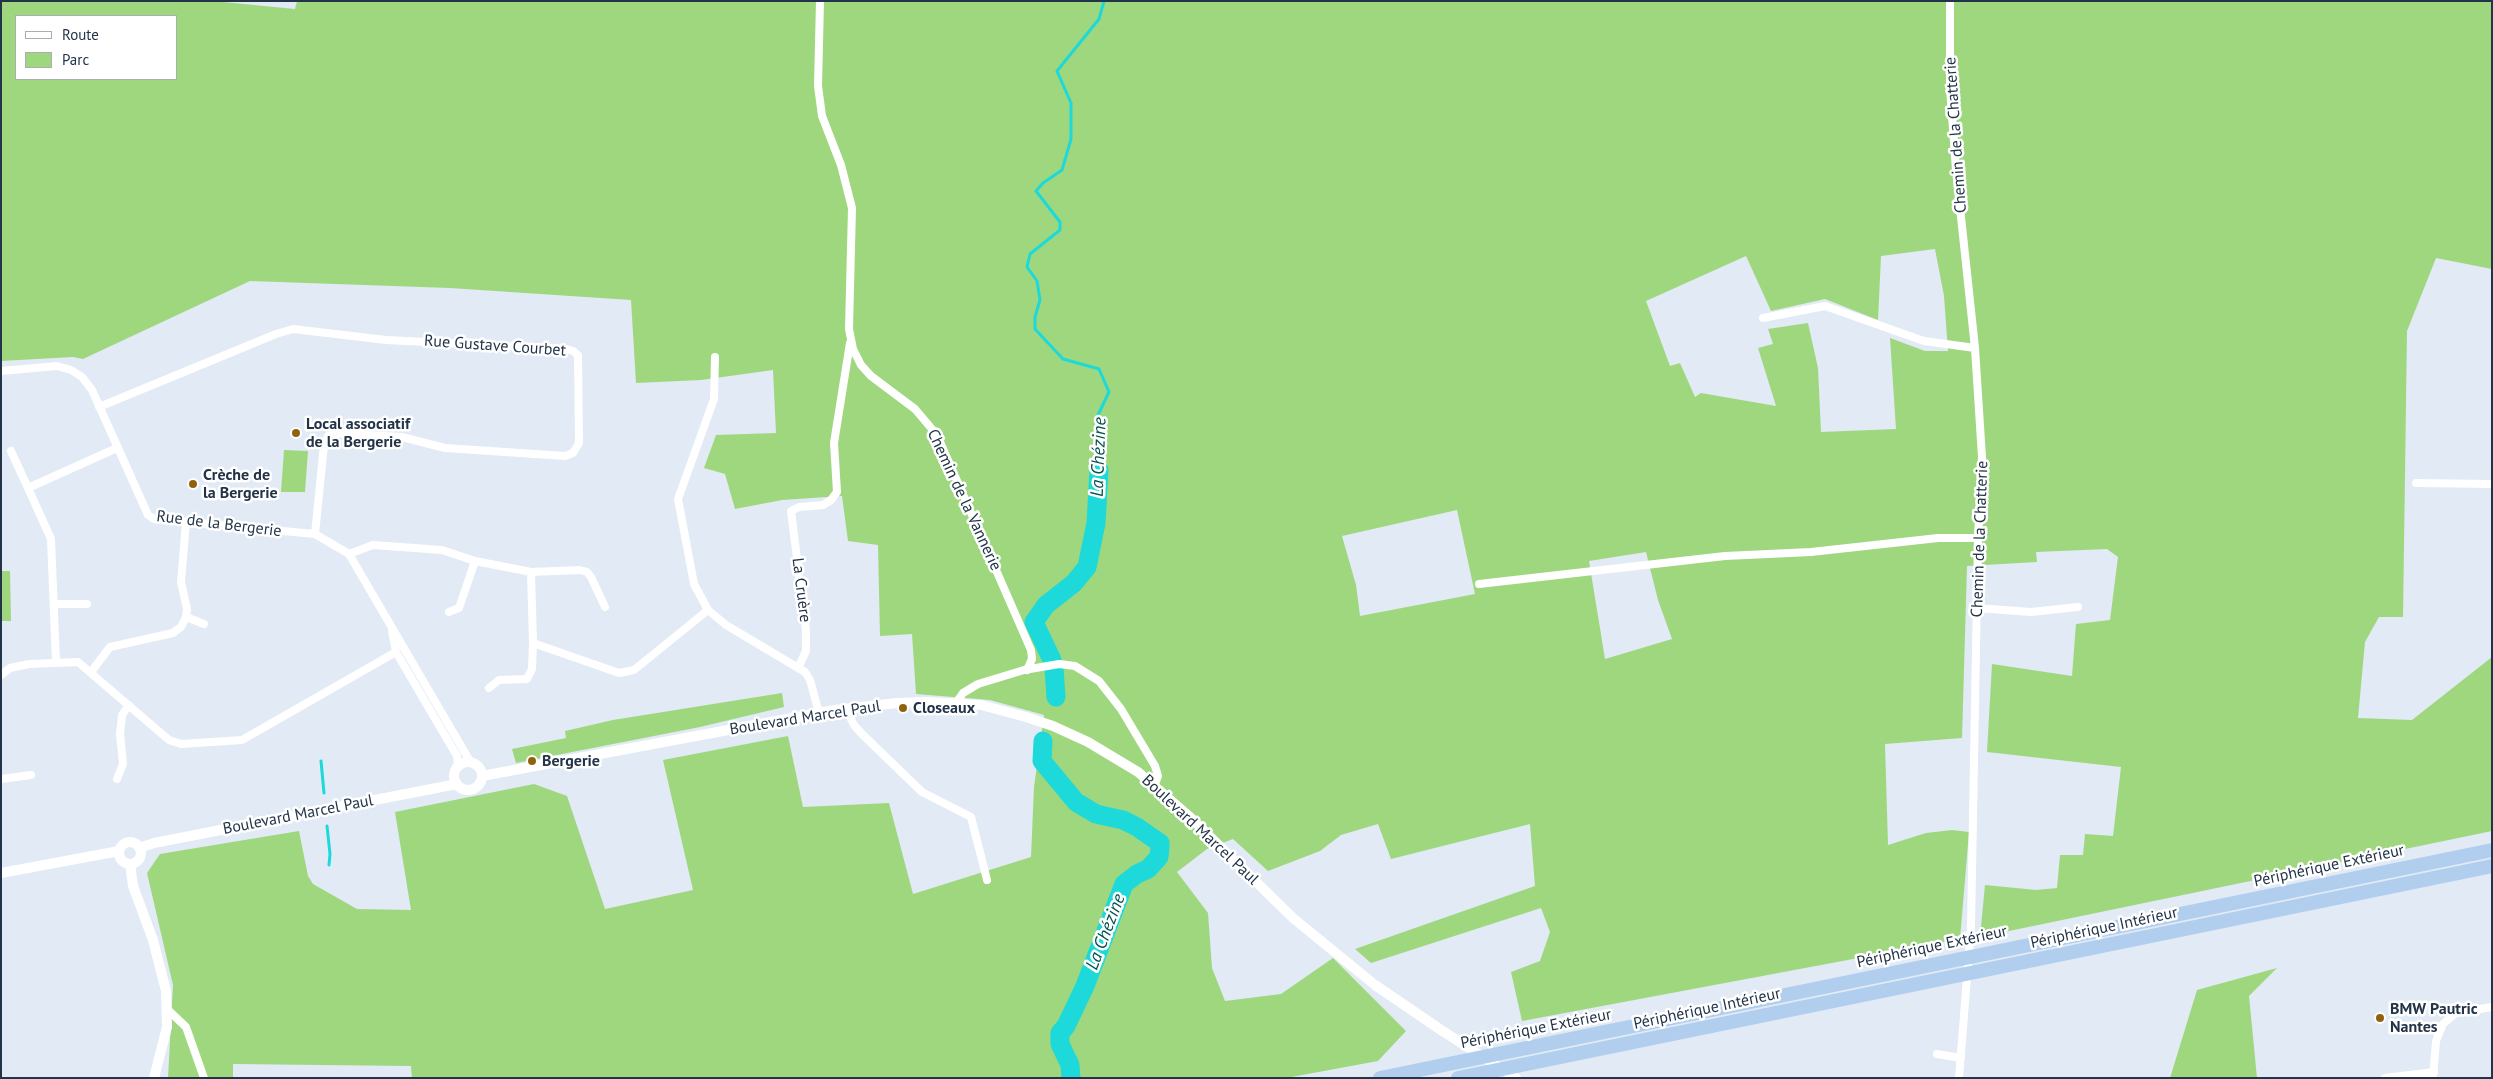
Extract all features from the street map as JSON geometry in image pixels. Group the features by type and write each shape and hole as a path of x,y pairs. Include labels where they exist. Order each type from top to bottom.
{"highway":[{"name":"Périphérique Extérieur","path":"1380,1078 2492,850"},
{"name":"Périphérique Intérieur","path":"1458,1078 2492,866"}],"street":[{"name":"Chemin de la Vannerie","path":"820,1 818,86 822,116 841,166 852,208 849,329 853,349 866,370 887,390 915,409 937,435 1032,650 1032,659 1027,670"},
{"name":"Chemin de la Chatterie","path":"1950,1 1950,88 1955,161 1975,348 1982,457 1978,538 1971,928 1959,1078"},
{"path":"1763,318 1825,306 1924,341 1975,348"},
{"name":"Rue Gustave Courbet","path":"99,407 276,334 293,329 386,340 566,349 573,350 578,355 579,443 573,454 565,456 445,448 402,437 334,433 328,436 324,445 316,534"},
{"name":"La Cruère","path":"798,668 806,651 806,630 790,511 799,507 823,505 832,500 837,492 834,443 851,339"},
{"path":"715,357 714,400 678,499 694,584 708,610 726,626 798,668 810,680 819,713"},
{"name":"Rue de la Bergerie","path":"1,370 57,366 72,370 82,377 99,407 148,515 154,519 316,534 349,554 471,762"},
{"path":"28,488 117,448"},
{"path":"11,451 51,539 56,662"},
{"path":"2416,483 2492,484"},
{"path":"91,672 110,646 173,633 181,627 186,617 187,609 181,582 186,523"},
{"path":"1479,584 1724,556 1811,552 1938,538 1978,538"},
{"path":"349,554 373,544 442,550 475,561 531,572 587,572 605,607"},
{"path":"449,612 459,608 475,561"},
{"path":"489,688 499,680 527,679 532,669 531,572"},
{"path":"54,604 87,604"},
{"path":"1978,608 2031,612 2078,607"},
{"path":"533,643 619,673 634,670 708,610"},
{"path":"186,617 204,624"},
{"name":"Rue de la Bergerie","path":"391,624 396,652 457,756 458,766"},
{"path":"1,675 10,668 56,662 78,662 169,740 182,744 242,740 396,652"},
{"path":"956,703 963,693 978,684 1027,670 1059,664 1075,666 1099,681 1121,709 1155,766 1158,776 1155,784"},
{"name":"Boulevard Marcel Paul","path":"482,776 819,713 897,703 981,705 1053,726 1088,742 1155,784 1292,918 1376,985 1441,1030 1516,1078"},
{"path":"118,779 124,764 120,734 122,715 129,705"},
{"path":"846,709 854,725 862,734 922,792 970,817 987,880"},
{"path":"471,762 479,767 482,776 479,784 472,789 464,789 457,784 454,775 458,766 471,762"},
{"path":"1,779 31,775"},
{"name":"Boulevard Marcel Paul","path":"139,848 457,784"},
{"path":"128,842 135,843 139,848 139,859 130,864 121,860 119,851 122,845 128,842"},
{"path":"1,874 119,851"},
{"path":"130,864 133,886 162,968 168,1010 164,1045 154,1078"},
{"path":"2385,1078 2433,1075 2436,1041 2443,1024 2456,1013 2492,1006"},
{"path":"168,1010 186,1027 204,1078"},
{"path":"1937,1054 1961,1058"}],"green space":[{"path":"1,1 213,1 295,9 297,1 2492,1 2492,269 2436,258 2407,331 2403,617 2379,617 2365,642 2358,718 2412,720 2492,657 2492,831 1980,937 1985,885 2036,890 2057,888 2060,855 2083,855 2085,834 2113,836 2121,767 1987,752 1992,664 2072,676 2076,624 2110,620 2118,557 2107,549 2036,552 2037,562 1967,566 1962,738 1885,744 1888,845 1926,833 1952,830 1969,832 1960,939 1522,1021 1511,972 1540,961 1550,932 1541,908 1371,963 1355,949 1535,886 1530,824 1391,859 1378,824 1341,835 1320,851 1268,871 1233,839 1207,849 1177,872 1208,913 1212,968 1225,1001 1281,994 1333,958 1406,1031 1378,1061 1286,1078 412,1078 411,1066 233,1064 233,1078 168,1078 173,985 147,873 160,854 299,831 308,876 313,884 357,909 411,910 395,812 534,784 567,796 605,909 693,890 663,760 788,736 803,807 889,803 913,894 1031,857 1034,787 1044,715 990,700 916,694 912,634 880,636 878,545 848,541 842,496 782,500 735,509 725,474 704,468 716,435 776,433 773,370 701,380 636,383 631,300 450,288 250,281 83,359 73,357 1,361","holes":["1935,249 1944,296 1948,351 1925,351 1890,338 1896,429 1821,432 1818,368 1808,323 1768,329 1773,344 1758,348 1776,406 1701,393 1695,397 1680,363 1670,366 1646,301 1746,256 1771,311 1825,299 1878,320 1881,256","1457,510 1475,594 1360,616 1356,585 1342,536","1646,552 1658,600 1672,639 1605,659 1589,561"]},
{"path":"284,450 308,451 305,492 281,492"},
{"path":"1,571 10,571 11,621 1,621"},
{"path":"782,693 784,707 700,727 516,763 512,749 566,738 565,731 613,720"},
{"path":"2277,968 2249,996 2257,1078 2170,1078 2197,990"}],"waterway":[{"name":"La Chézine","path":"1099,470 1103,437 1098,415 1109,392 1099,369 1063,359 1035,329 1035,317 1040,300 1037,281 1027,267 1030,254 1060,230 1060,222 1036,191 1043,183 1062,170 1071,139 1071,103 1057,71 1099,19 1104,1"},
{"name":"La Chézine","path":"1052,660 1034,622 1046,605 1074,583 1087,567 1096,523 1099,470"},
{"name":"La Chézine","path":"1054,668 1056,697"},
{"name":"La Chézine","path":"1043,741 1042,761 1076,802 1096,814 1123,820 1160,843 1159,857 1148,869 1137,874 1124,884 1085,986 1066,1026 1060,1033 1060,1044 1070,1065 1071,1078"},
{"path":"321,761 324,793"},
{"path":"327,826 330,854 329,865"}],"place":[{"name":"Local associatif de la Bergerie","path":"296,433"},
{"name":"Crèche de la Bergerie","path":"193,484"},
{"name":"Closeaux","path":"903,708"},
{"name":"Bergerie","path":"532,761"},
{"name":"BMW Pautric Nantes","path":"2380,1018"}]}
